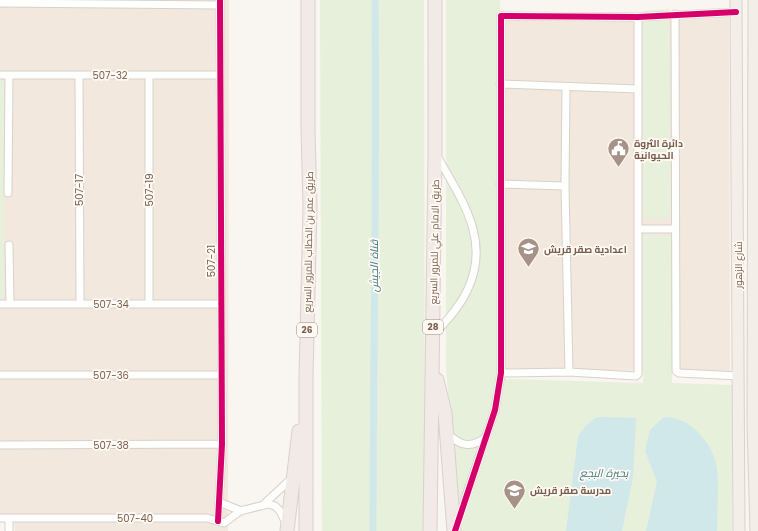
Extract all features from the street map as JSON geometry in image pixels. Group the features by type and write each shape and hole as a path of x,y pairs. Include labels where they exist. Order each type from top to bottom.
{"highway":[{"name":"طريق عمر بن الخطاب للمرور السريع","path":"306,531 306,376 310,207 308,130 308,0"},
{"name":"طريق الامام علي للمرور السريع","path":"430,531 435,153 435,0"},
{"path":"432,365 444,408 454,531"},
{"path":"287,529 306,376"}],"main road":[{"name":"شارع الزهور","path":"736,0 739,531"},
{"name":"شارع الزهور","path":"754,0 753,377 756,531"},
{"path":"739,376 753,377"}],"street":[{"path":"0,3 220,2"},
{"name":"507-21","path":"218,521 222,444 220,2"},
{"path":"454,531 495,410 501,372 501,16 638,17 736,12"},
{"path":"675,14 676,371 679,373 739,376"},
{"path":"501,372 638,374 638,17"},
{"name":"507-32","path":"0,75 220,75"},
{"path":"8,193 9,75"},
{"name":"507-17","path":"79,75 80,304"},
{"name":"507-19","path":"149,75 149,304"},
{"path":"500,84 566,88 638,89"},
{"path":"566,88 565,186 569,372"},
{"path":"433,337 467,292 475,267 476,254 476,241 470,216 435,153"},
{"path":"500,184 565,186"},
{"path":"638,229 675,230"},
{"path":"9,245 10,304"},
{"name":"507-34","path":"0,304 221,304"},
{"name":"507-36","path":"0,375 221,375"},
{"path":"446,432 458,442 470,445 476,445 486,437"},
{"name":"507-38","path":"0,445 222,444"},
{"name":"507-40","path":"0,518 209,518 225,523 241,511 264,504 294,476"},
{"path":"219,502 241,511"},
{"path":"264,504 277,508 287,529"},
{"path":"9,518 9,531"}],"shaded area":[{"path":"0,0 229,0 228,531 15,531 14,516 0,516"},
{"path":"729,16 730,371 505,370 506,20"}],"green space":[{"path":"320,0 424,0 425,531 322,531"},
{"path":"446,0 500,0 506,379 643,383 643,234 671,236 672,383 732,385 732,531 461,531 446,369"},
{"path":"669,9 670,218 643,219 643,11"},
{"path":"0,81 4,83 4,296 3,299 0,300"}],"water":[{"name":"بحيرة البجع","path":"597,417 636,418 633,477 622,531 566,531 578,437 586,426"},
{"path":"664,417 683,421 691,426 706,441 711,450 715,460 718,477 717,531 646,531 657,482 645,451 650,430"}],"waterway":[{"name":"قناة الجيش","path":"373,531 376,133 375,0"}],"cycle path":[{"path":"218,521 222,444 220,0"},
{"path":"455,531 495,410 501,373 501,16 638,17 736,12"}],"place":[{"name":"دائرة الثروة الحيوانية","path":"619,168"},
{"name":"اعدادية صقر قريش","path":"529,268"},
{"name":"مدرسة صقر قريش","path":"515,510"}]}
